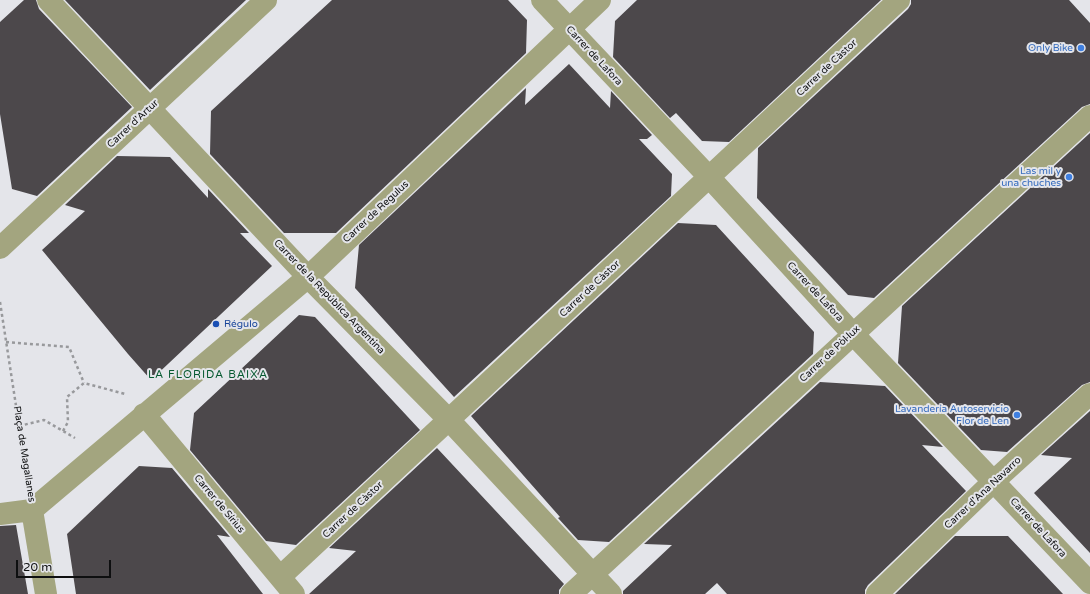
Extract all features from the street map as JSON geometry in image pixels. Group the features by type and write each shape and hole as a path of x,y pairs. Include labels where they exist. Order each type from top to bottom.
{"street":[{"name":"Carrer de la República Argentina","path":"48,0 308,277 449,420 611,594"},
{"name":"Carrer d'Artur","path":"0,248 266,0"},
{"name":"Carrer de Lafora","path":"542,0 709,177 852,334 1090,583"},
{"name":"Carrer de Regulus","path":"151,409 308,277 600,0"},
{"name":"Carrer de Càstor","path":"280,577 899,0"},
{"name":"Carrer de Pòl·lux","path":"571,594 1090,116"},
{"name":"Carrer d'Ana Navarro","path":"877,594 994,482 1090,394"},
{"name":"Plaça de Magallanes","path":"32,510 151,409"},
{"name":"Carrer de Sírius","path":"151,409 294,594"},
{"path":"0,514 32,510 46,594"}],"path":[{"name":"Plaça de Magallanes","path":"0,302 32,510"},
{"path":"6,342 69,347 84,382 151,409"},
{"path":"63,431 68,422 67,397 84,382"},
{"path":"19,426 44,420 99,452"}],"building":[{"path":"24,0 36,0 39,9 132,107 37,196 12,189 0,114 0,22"},
{"path":"65,0 246,0 150,90"},
{"path":"332,0 508,0 527,20 526,53 336,233 284,233 210,154 211,111"},
{"path":"637,0 881,0 729,142 702,141 676,113 670,118 613,57 615,21"},
{"path":"911,0 1069,0 1090,23 1090,104 1082,107 874,298 848,295 757,198 758,148 908,9 911,4"},
{"path":"569,64 610,108 611,91 652,135 647,139 639,139 672,174 671,196 454,397 355,288 359,245 526,88 525,105"},
{"path":"1090,133 1090,382 1082,385 1007,452 981,450 898,363 902,306"},
{"path":"117,156 170,157 208,198 208,189 249,233 240,233 272,266 151,380 42,250 85,211 65,205"},
{"path":"678,223 716,225 814,332 813,354 609,542 578,540 558,518 560,517 471,416"},
{"path":"299,315 315,317 420,430 296,545 266,541 190,450 194,413"},
{"path":"820,382 885,386 943,447 922,445 966,491 868,585 865,590 865,594 727,594 717,583 705,594 623,594 623,591 672,545 644,544"},
{"path":"1090,411 1090,553 1034,493 1072,458 1041,455"},
{"path":"437,448 564,584 559,590 559,594 309,594 356,551 329,548"},
{"path":"139,466 172,468 230,537 217,535 263,594 76,594 67,534"},
{"path":"16,525 28,594 0,594 0,526"},
{"path":"955,536 1008,536 1063,594 895,594"}],"place":[{"name":"Only Bike","path":"1081,48"},
{"name":"Las mil y una chuches","path":"1069,177"},
{"name":"Régulo","path":"216,324"},
{"name":"Lavandería Autoservicio Flor de Len","path":"1017,415"}],"district":[{"name":"LA FLORIDA BAIXA","path":"208,375"}]}
